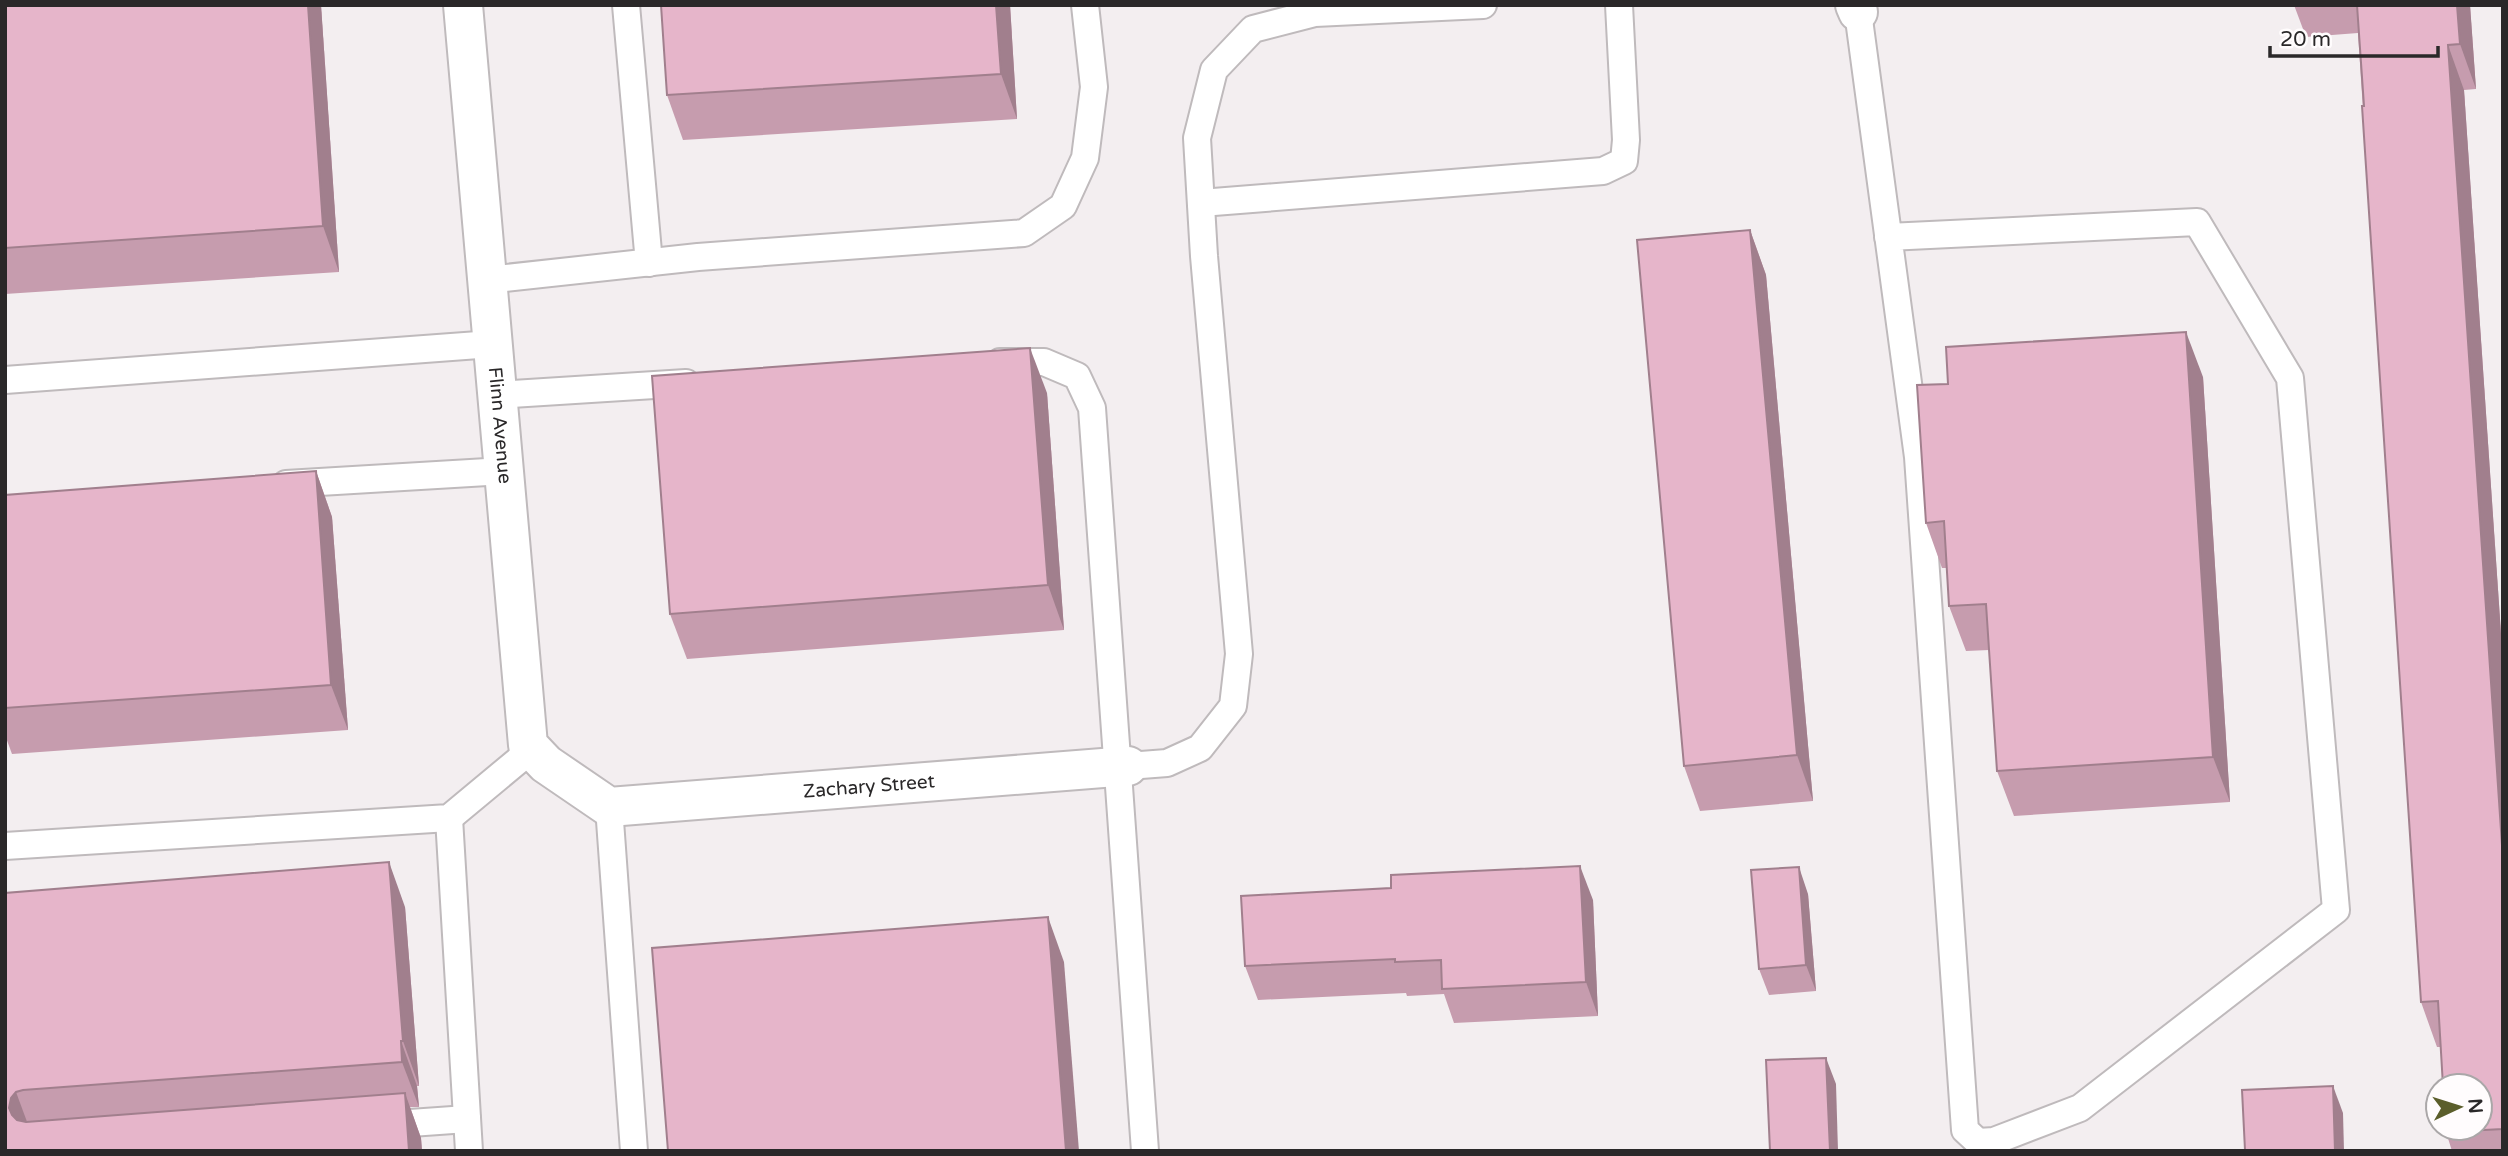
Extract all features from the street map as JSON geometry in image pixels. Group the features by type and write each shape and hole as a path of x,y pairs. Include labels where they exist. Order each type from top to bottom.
{"street":[{"name":"Flinn Avenue","path":"463,5 528,745 532,749"},
{"path":"532,749 546,764 609,807"},
{"name":"Zachary Street","path":"609,807 1123,767"}],"lane":[{"path":"626,5 649,263"},
{"path":"487,280 698,257 1024,233 1063,206 1085,158 1094,87 1085,5"},
{"path":"1123,767 1167,763 1200,748 1233,706 1239,654 1197,138 1214,71 1253,29 1315,13 1483,5"},
{"path":"1201,203 1603,171 1624,161 1626,140 1619,5"},
{"path":"1856,9 1918,457 1965,1130 1978,1142 1994,1140 2080,1108 2336,910 2290,378 2197,222 1888,237"},
{"path":"5,380 492,344"},
{"path":"978,363 1044,362 1077,376 1092,408 1123,767 1145,1151"},
{"path":"497,395 717,380"},
{"path":"268,485 504,471"},
{"path":"5,846 449,818 532,749"},
{"path":"609,807 634,1151"},
{"path":"449,818 469,1151"},
{"path":"357,1127 467,1119"}],"building":[{"path":"5,5 308,5 323,226 5,248"},
{"path":"661,5 996,5 1001,74 667,95"},
{"path":"2357,5 2457,5 2460,44 2448,45 2503,860 2503,1129 2494,1129 2494,1072 2442,1072 2438,1001 2421,1002"},
{"path":"1750,230 1797,755 1684,766 1637,240"},
{"path":"2186,332 2213,757 1997,771 1986,604 1949,606 1944,521 1926,523 1917,385 1948,384 1946,347"},
{"path":"1030,348 1048,585 670,614 652,376"},
{"path":"316,471 331,685 5,708 5,495"},
{"path":"389,862 403,1041 402,1062 23,1090 16,1092 11,1098 9,1108 17,1120 26,1122 405,1093 409,1151 5,1151 5,893"},
{"path":"1580,866 1586,982 1442,989 1441,960 1395,962 1395,959 1245,966 1241,896 1391,888 1391,875"},
{"path":"1799,867 1806,965 1759,969 1751,870"},
{"path":"1048,917 1066,1151 668,1151 652,948"},
{"path":"1826,1058 1830,1151 1770,1151 1766,1060"},
{"path":"2333,1086 2335,1151 2222,1151 2245,1150 2242,1090"}]}
